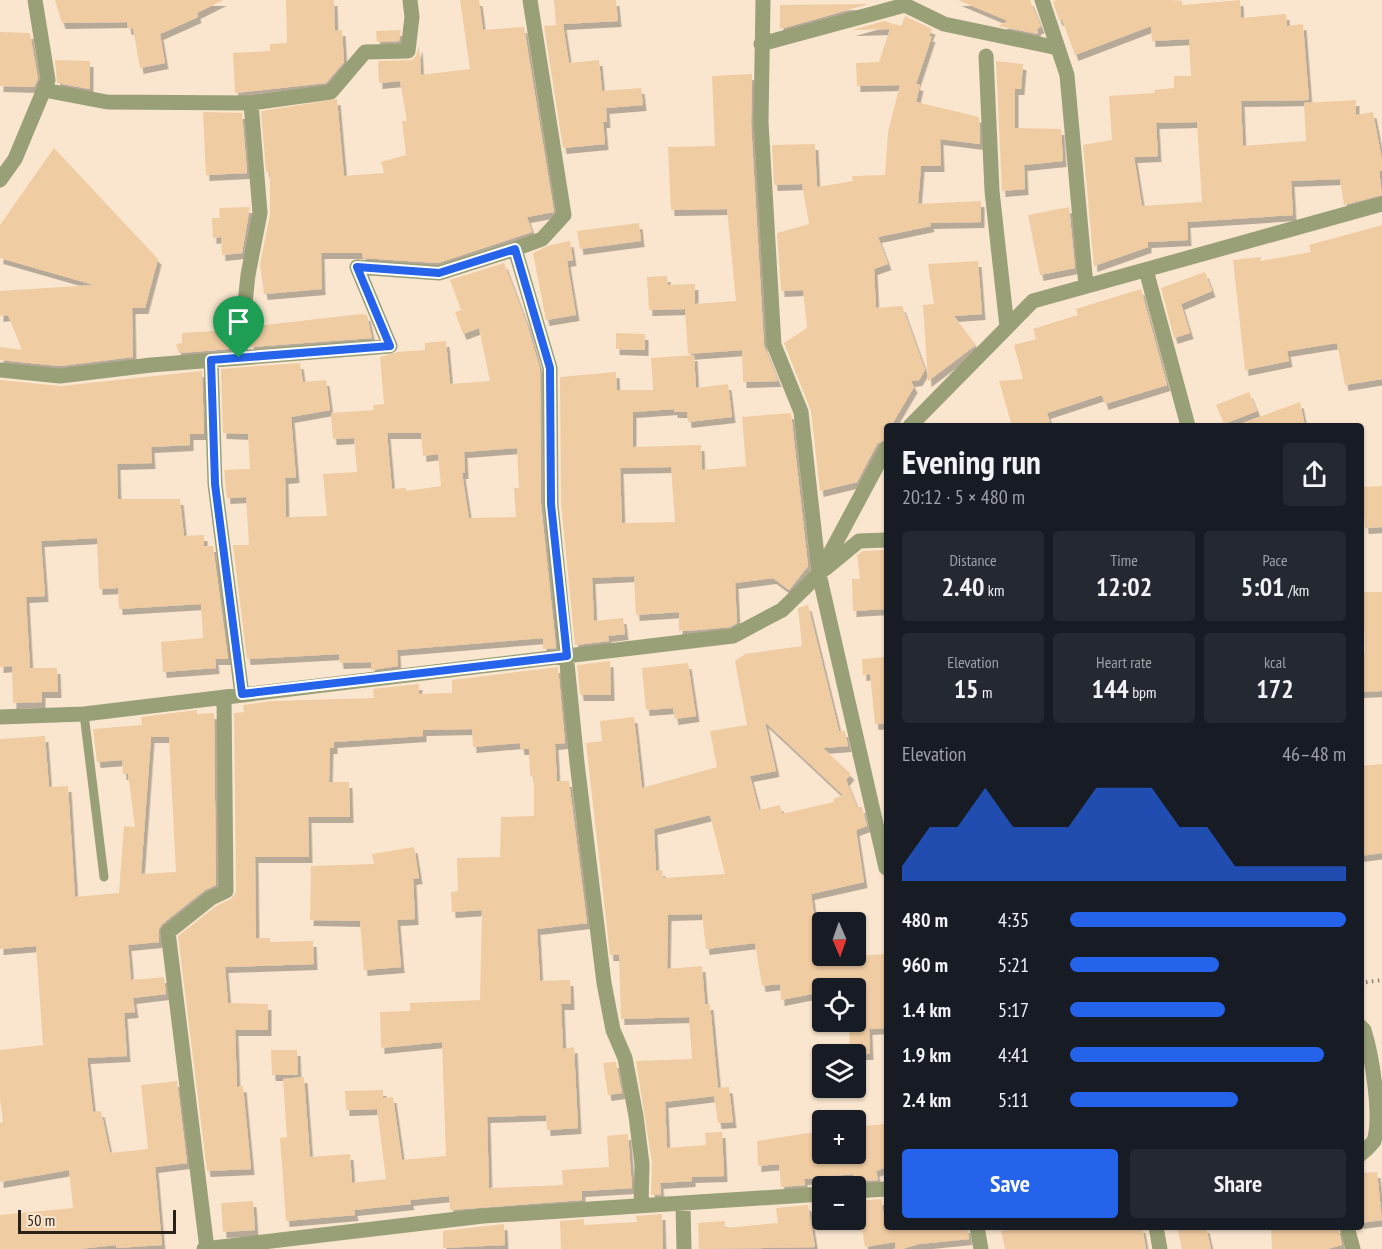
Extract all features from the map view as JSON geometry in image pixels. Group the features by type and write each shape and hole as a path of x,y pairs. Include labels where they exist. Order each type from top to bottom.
{"street":[{"path":"0,180 15,159 48,80 34,0"},
{"path":"44,90 107,102 251,103 331,92 365,52 408,51 412,17 410,0"},
{"path":"0,370 60,376 211,360 390,346 357,267 439,273 542,238 564,215 530,0"},
{"path":"763,0 761,122 774,345 801,412 819,574 884,859"},
{"path":"1042,0 1067,75 1086,286"},
{"path":"761,44 905,5 944,24 1058,48"},
{"path":"986,56 992,191 1007,327"},
{"path":"239,358 248,275 260,213 251,103"},
{"path":"913,423 1033,301 1382,204"},
{"path":"515,249 550,368 551,504 567,656 604,983 613,1030 625,1058 636,1116 642,1164 642,1206"},
{"path":"1146,270 1187,423"},
{"path":"211,360 215,484 242,694"},
{"path":"819,574 884,453"},
{"path":"0,717 84,714 733,636 782,610 819,574 859,541 884,540"},
{"path":"224,697 226,891 211,898 168,932 206,1249 483,1216 812,1195"},
{"path":"1364,1030 1378,1076 1380,1124 1375,1140 1364,1151"},
{"path":"866,1190 884,1189"},
{"path":"683,1204 684,1249"},
{"path":"978,1230 981,1249"},
{"path":"1157,1230 1160,1249"},
{"path":"1348,1230 1353,1249"}],"lane":[{"path":"84,714 104,877"}],"path":[{"path":"1364,982 1382,980"}],"building":[{"path":"55,0 223,0 197,13 198,17 160,34 165,63 140,68 133,28 128,29 127,22 62,23"},
{"path":"286,0 334,0 335,31 342,30 344,62 326,83 235,93 233,53 270,51 270,44 287,43"},
{"path":"460,0 479,0 483,30 524,27 554,212 527,217 532,232 438,263 363,258 362,253 321,253 322,289 264,294 260,264 270,215 270,172 266,172 261,111 337,99 344,176 384,173 381,162 406,155 402,121 407,121 400,81 379,83 378,61 412,60 416,56 419,45 421,75 470,69"},
{"path":"554,0 616,0 618,21 563,24 569,63 599,60 602,91 641,88 643,105 606,108 607,122 603,122 605,144 563,148 544,26 556,25"},
{"path":"958,0 1030,0 1041,27 1037,29 1038,34 998,26 1008,21"},
{"path":"1057,0 1172,0 1182,1 1182,5 1240,0 1241,18 1286,14 1287,26 1303,24 1309,100 1241,101 1243,146 1306,141 1304,103 1356,100 1356,115 1373,112 1382,160 1382,171 1379,171 1382,195 1344,205 1340,179 1291,181 1293,215 1187,222 1188,240 1148,242 1148,247 1094,266 1083,145 1112,140 1109,96 1155,93 1154,90 1174,88 1174,76 1191,76 1189,39 1152,41 1151,26 1075,55 1053,2","holes":["1197,122 1202,202 1142,206 1134,157 1158,156 1156,123"]},
{"path":"780,5 866,5 780,29"},
{"path":"905,16 932,29 929,36 932,36 916,84 920,85 916,102 979,117 980,144 940,139 941,166 921,166 918,204 981,201 981,222 930,223 931,226 878,237 888,264 874,269 876,308 902,306 925,370 919,380 911,381 914,387 893,423 884,423 884,440 877,444 857,482 820,491 811,411 784,343 807,328 803,290 781,291 777,233 809,224 802,184 774,185 772,145 815,144 817,187 853,181 852,176 885,175 888,132 900,85 857,86 856,63 879,62 890,29 852,30 884,21 901,26"},
{"path":"401,30 399,41 377,42 376,31"},
{"path":"0,32 30,33 38,79 34,87 0,86"},
{"path":"55,60 90,61 90,89 57,83"},
{"path":"996,61 1023,64 1021,89 1015,89 1015,128 1061,129 1063,161 1024,165 1025,189 1002,191"},
{"path":"752,74 751,123 764,346 778,381 743,382 742,350 688,354 685,309 649,310 647,277 667,276 668,285 695,284 695,304 736,301 727,209 671,210 668,147 715,146 712,76"},
{"path":"203,112 242,113 247,173 206,175"},
{"path":"54,148 158,259 145,308 132,308 133,357 60,366 0,360 0,347 22,350 8,315 0,316 0,291 94,285 0,258 0,225"},
{"path":"250,207 242,253 222,255 221,237 213,238 212,218 220,218 219,208"},
{"path":"1069,207 1075,268 1040,275 1028,215"},
{"path":"639,223 641,241 580,249 577,231"},
{"path":"1382,225 1382,379 1345,385 1337,343 1287,351 1289,361 1245,370 1233,260 1261,257 1261,261 1311,252 1309,245"},
{"path":"570,241 573,260 567,261 576,315 546,320 533,253 550,245"},
{"path":"978,261 982,314 954,316 976,345 928,381 923,305 934,304 928,264"},
{"path":"504,263 527,324 540,369 541,504 556,648 543,649 543,638 397,650 398,666 371,670 371,662 340,663 339,654 247,659 233,545 249,545 246,497 227,498 224,470 250,469 248,434 223,433 221,369 300,363 303,382 326,380 330,410 291,417 296,477 285,478 286,517 327,516 323,474 357,472 354,438 333,439 331,413 374,410 373,405 384,404 380,357 398,352 425,350 425,343 446,341 450,384 490,381 479,328 463,334 455,312 461,310 450,280","holes":["387,433 421,433 423,456 438,454 441,486 406,491 406,488 392,489","517,448 519,488 514,488 516,517 469,518 462,473 465,473 464,452"]},
{"path":"1205,272 1212,291 1181,304 1190,333 1174,338 1161,288"},
{"path":"1141,289 1167,385 1105,404 1102,395 1047,413 1050,423 1011,423 999,381 1023,379 1014,345 1036,339 1033,329 1078,315 1076,309"},
{"path":"367,315 372,338 250,347 252,329 257,329 256,326"},
{"path":"232,330 230,349 179,353 176,344 182,343 182,333"},
{"path":"616,333 645,334 645,350 616,349"},
{"path":"694,355 696,388 728,384 732,417 688,422 687,412 674,412 674,409 633,412 633,447 701,445 702,470 746,466 742,417 791,413 808,566 789,590 773,578 735,583 737,623 730,627 698,630 679,631 679,612 636,615 634,576 592,578 594,621 623,618 625,634 608,636 609,641 575,645 561,503 560,377 616,372 617,390 653,390 651,358","holes":["671,467 675,522 622,523 620,468"]},
{"path":"202,371 204,434 190,434 190,445 151,447 152,463 117,464 118,499 180,499 184,536 204,535 204,546 213,546 228,659 215,659 216,668 163,672 161,642 203,638 201,604 119,609 118,588 99,589 97,538 41,541 45,596 26,597 30,668 57,668 58,692 42,692 42,702 13,703 12,666 0,667 0,380 61,386"},
{"path":"1249,392 1257,411 1224,423 1216,405"},
{"path":"1300,402 1304,423 1243,423"},
{"path":"1382,486 1382,527 1365,528 1364,487"},
{"path":"884,550 884,609 853,611 852,579 860,579 857,555 863,551"},
{"path":"1364,592 1382,592 1382,691 1364,692"},
{"path":"808,605 839,731 845,731 848,746 823,748 851,774 846,780 857,807 862,807 867,826 856,830 864,882 811,894 814,912 812,966 866,966 866,955 884,954 884,1028 869,1029 870,1054 866,1054 866,1044 850,1044 849,1032 866,1032 866,978 812,978 812,994 781,1000 780,984 762,986 755,943 706,949 702,914 668,915 667,969 702,966 705,1004 710,1004 718,1088 729,1087 733,1122 718,1123 714,1096 665,1102 667,1148 706,1145 705,1133 722,1132 724,1176 692,1177 692,1181 660,1183 661,1195 651,1195 652,1163 636,1061 692,1059 689,1017 621,1019 619,955 610,955 586,743 602,741 600,721 634,717 642,788 717,767 710,731 747,725 735,661 745,654 802,646 798,608","holes":["765,722 843,795 833,799 834,802 782,814 780,805 759,810 750,776 776,771","710,815 725,874 663,878 662,870 656,871 654,829"]},
{"path":"884,657 884,723 875,724 870,674 863,675 862,659"},
{"path":"610,661 611,695 580,695 577,665"},
{"path":"688,663 696,716 675,719 673,708 646,710 642,668"},
{"path":"558,667 565,743 555,744 557,781 569,781 587,923 537,929 540,981 570,980 571,1004 561,1004 563,1049 574,1047 578,1128 547,1130 546,1115 487,1117 489,1188 563,1185 562,1170 609,1167 607,1136 628,1134 632,1188 582,1191 582,1200 450,1210 449,1196 410,1200 411,1204 354,1210 355,1215 286,1221 280,1138 287,1137 283,1079 304,1077 310,1157 350,1154 352,1183 386,1179 377,1109 346,1110 345,1091 383,1090 383,1098 393,1097 402,1160 446,1156 442,1042 381,1048 380,1012 410,1011 410,1003 480,1000 482,910 452,912 451,892 458,891 457,858 500,857 501,817 534,816 534,776 530,776 529,749 521,749 520,743 473,747 472,729 423,730 423,736 334,742 334,748 330,748 329,782 349,782 350,817 308,817 309,857 255,857 256,938 270,938 270,942 313,941 314,964 225,967 228,1003 268,1004 268,1030 235,1030 237,1087 243,1086 251,1169 207,1171 178,936 216,906 231,899 236,892 234,713 244,712 243,705 272,701 374,698 373,689 419,684 419,694 452,693 452,680"},
{"path":"197,710 197,714 214,713 216,885 205,890 162,924 159,929 159,942 128,945 131,980 164,977 166,994 133,998 135,1012 124,1013 127,1056 87,1058 93,1112 101,1111 110,1153 148,1149 141,1085 177,1081 187,1163 155,1167 162,1245 116,1248 116,1245 79,1249 0,1249 0,1215 73,1208 69,1170 0,1182 0,1123 3,1122 0,1099 0,1050 43,1045 36,946 0,949 0,739 45,736 49,787 68,786 75,897 119,893 124,826 135,827 128,774 123,774 122,760 97,762 93,729 142,725 141,717","holes":["151,737 169,737 176,872 141,874"]},
{"path":"1382,764 1382,853 1364,855 1364,766"},
{"path":"414,847 419,878 413,879 415,919 397,920 401,967 364,970 360,921 310,920 311,866 374,864 372,854"},
{"path":"271,1050 297,1050 298,1075 272,1075"},
{"path":"616,1062 622,1093 608,1095 603,1063"},
{"path":"884,1124 884,1168 876,1171 878,1180 866,1180 866,1176 853,1176 853,1174 812,1176 812,1178 804,1179 805,1185 781,1187 779,1164 758,1166 757,1141 812,1133 812,1164 866,1164 866,1126"},
{"path":"1377,1172 1382,1220 1364,1222 1364,1173"},
{"path":"881,1199 884,1230 968,1230 969,1239 919,1244 902,1249 896,1249 895,1242 865,1247 862,1230 866,1230 866,1200"},
{"path":"253,1201 255,1230 223,1232 221,1203"},
{"path":"808,1205 815,1247 699,1249 698,1223 725,1221 725,1228 778,1223 776,1208"},
{"path":"662,1214 663,1249 561,1249 560,1221 584,1219 584,1225 637,1222 636,1216"},
{"path":"504,1224 505,1245 443,1248 443,1231"},
{"path":"1143,1230 1146,1249 1005,1249 1001,1231"},
{"path":"1178,1230 1207,1230 1211,1249 1182,1249"},
{"path":"1271,1230 1339,1230 1342,1245 1327,1249 1272,1249"}],"route":[{"path":"515,249 550,368 551,504 567,656 242,694 227,596 215,484 211,360 239,358 390,346 357,267 439,273 515,249"}]}
